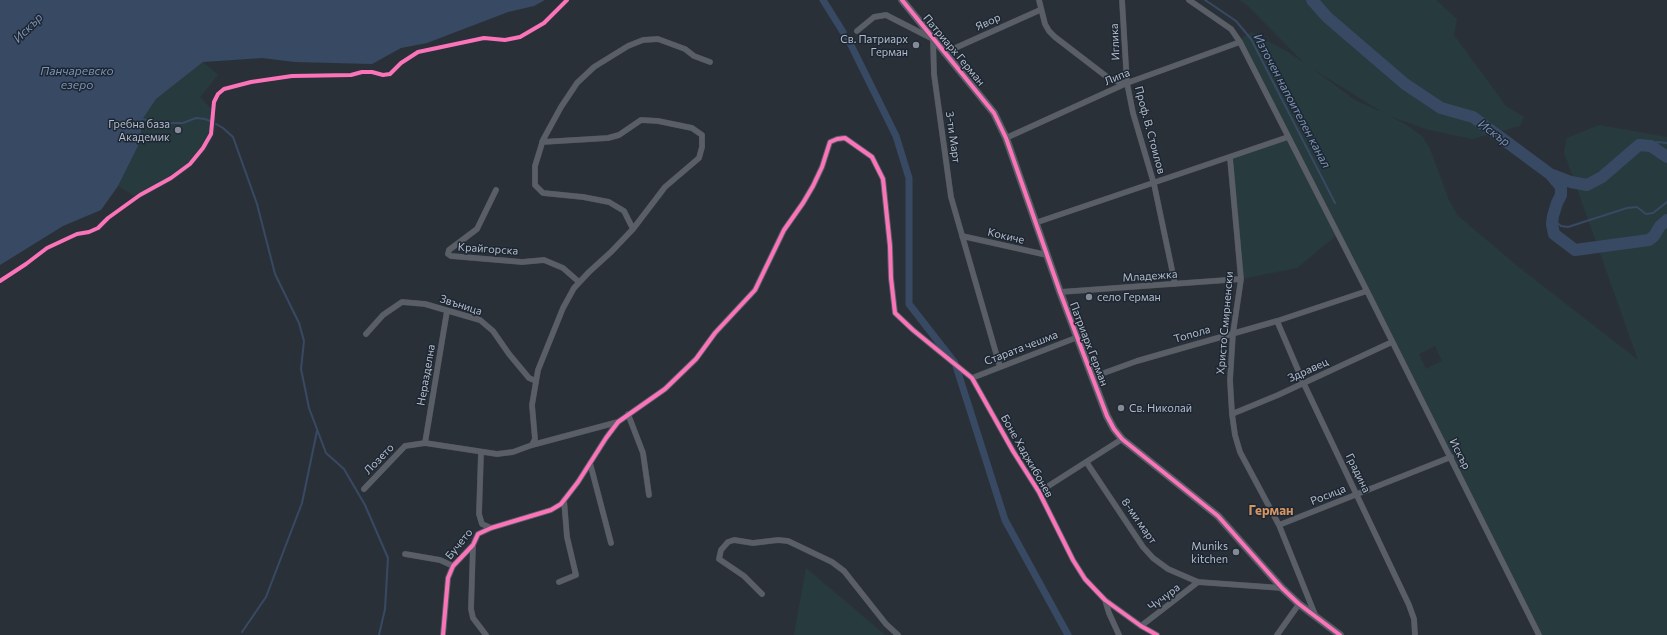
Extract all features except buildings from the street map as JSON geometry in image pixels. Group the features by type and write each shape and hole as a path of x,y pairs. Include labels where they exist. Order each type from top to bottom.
{"street":[{"name":"Патриарх Герман","path":"902,0 994,113 1006,138 1046,255 1107,416 1122,439 1218,516 1282,588 1299,604 1340,635"},
{"name":"Проф. В. Стоилов","path":"1039,0 1040,10 1045,24 1055,37 1111,80 1127,83 1133,112 1154,184 1176,284"},
{"name":"Иглика","path":"1122,0 1127,83"},
{"name":"Искър","path":"1189,0 1231,29 1240,42 1451,457 1539,635"},
{"name":"Явор","path":"944,53 1040,10"},
{"path":"857,31 874,17 886,15 933,39"},
{"path":"633,229 624,212 609,202 542,193 535,185 535,166 542,142 561,107 577,83 594,67 628,46 643,40 658,39 685,49 694,56 710,62"},
{"name":"3-ти Март","path":"933,39 934,74 951,197 1000,367"},
{"name":"Липа","path":"1006,138 1127,83 1240,42"},
{"path":"532,445 535,439 532,405 538,370 553,330 574,288 633,229 665,187 700,158 702,135 692,128 658,121 642,120 619,135 608,138 542,142"},
{"path":"1035,223 1154,184 1288,137"},
{"name":"Боне Хаджибонев","path":"618,422 665,389 680,376 696,359 715,332 755,290 784,230 813,186 822,167 830,142 845,138 872,158 883,178 895,313 913,330 972,378 1013,451 1039,492 1073,560 1085,579 1105,600 1141,626 1157,635"},
{"name":"Христо Смирненски","path":"1230,158 1241,279 1233,333 1230,380 1235,435 1240,452 1279,524 1316,617"},
{"name":"Крайгорска","path":"496,190 477,229 449,250 448,254 451,256 522,262 544,260 563,268 579,282"},
{"name":"Кокиче","path":"962,236 1046,255"},
{"name":"Младежка","path":"1060,292 1241,279"},
{"name":"Топола","path":"1092,377 1137,361 1277,321 1367,291"},
{"name":"Звъница","path":"366,334 383,315 402,302 425,304 480,320 493,331 509,354 529,378 536,381"},
{"name":"Неразделна","path":"425,443 447,311"},
{"name":"Градина","path":"1277,321 1304,384 1409,605 1414,619 1415,635"},
{"name":"Старата чешма","path":"972,378 1078,337"},
{"name":"Здравец","path":"1232,414 1304,384 1392,342"},
{"path":"628,414 643,453 649,495"},
{"name":"Лозето","path":"364,489 405,446 425,443 460,448 481,453 497,454 513,452 532,445 618,422"},
{"name":"Бучето","path":"442,635 448,578 454,566 473,545 478,534 491,528 551,510 564,500 578,482 618,422"},
{"path":"1039,492 1087,463 1122,439"},
{"path":"481,453 479,514 482,524 491,528"},
{"name":"Росица","path":"1279,524 1451,457"},
{"path":"590,463 611,543"},
{"name":"8-ми март","path":"1087,463 1143,547 1153,558 1168,569 1198,582 1282,588"},
{"path":"559,582 576,575 567,537 564,500"},
{"path":"762,594 744,576 719,559 722,550 728,542 734,540 753,543 778,540 788,541 832,562 844,571 886,624 898,635"},
{"path":"473,545 471,609 473,618 486,635"},
{"path":"405,554 440,560 454,566"},
{"name":"Чучура","path":"1141,626 1198,582"},
{"path":"1105,600 1119,635"},
{"path":"1277,635 1299,604"}],"green space":[{"path":"1239,0 1436,0 1457,19 1454,35 1506,106 1524,117 1520,126 1472,139 1429,130 1389,116 1407,125 1423,137 1430,149 1449,200 1458,216 1521,269 1638,360 1564,152 1567,138 1599,125 1667,137 1667,635 1539,635 1337,235 1297,268 1241,279 1230,158 1288,137 1240,42 1243,37 1251,32 1288,52 1304,63 1247,5","holes":["1313,69 1379,110 1379,111 1355,100","1435,346 1442,361 1426,369 1419,354"]},
{"name":"Гребна база Академик","path":"203,62 218,75 200,97 215,113 216,124 214,135 205,151 190,168 172,181 139,199 118,186 140,142 142,120 156,99"},
{"path":"806,568 885,635 794,635"}],"water":[{"name":"Панчаревско езеро","path":"0,0 545,0 534,6 508,12 427,43 401,48 372,64 295,62 262,58 203,62 156,99 142,120 140,142 118,186 101,210 63,226 0,265"}],"waterway":[{"path":"823,0 843,32"},
{"name":"Източен напоителен канал","path":"1205,0 1236,21 1251,39 1335,203"},
{"name":"Искър","path":"1312,0 1327,17 1405,84 1441,108 1473,117 1550,174 1571,182 1587,185 1602,177 1639,145 1651,146 1667,157"},
{"path":"848,39 896,136 909,178 909,304 955,363 1005,520 1068,635"},
{"path":"141,119 165,123 183,123 196,118 210,121"},
{"path":"216,124 233,137 257,204 275,274 299,323 304,341 301,369 309,408 326,453 344,469 365,505 388,558 385,609 379,635"},
{"name":"Искър","path":"1639,145 1658,142 1667,143"},
{"path":"1551,175 1561,187 1561,195 1553,216 1552,224 1554,234 1575,250 1649,240 1667,220"},
{"path":"1553,216 1556,222 1561,226 1568,227 1627,208 1637,207 1646,214 1653,213 1667,202"},
{"path":"242,632 266,597 302,503 317,431"}],"cycle path":[{"path":"0,281 47,248 77,234 89,232 98,228 108,218 140,195 171,178 190,164 203,148 211,134 214,102 218,94 224,89 251,82 292,76 351,75 362,72 372,72 383,75 390,74 401,63 418,52 484,38 505,40 520,37 544,23 567,0"},
{"path":"902,0 994,113 1006,138 1060,292 1107,416 1114,429 1122,439 1218,516 1282,588 1299,604 1340,635"},
{"path":"443,635 448,578 453,566 473,545 478,534 491,528 551,510 561,504 578,482 618,422 665,389 696,359 715,333 755,290 784,230 813,186 822,167 830,142 845,138 872,157 883,179 895,313 913,330 972,378 1013,451 1039,492 1073,560 1085,579 1105,600 1141,626 1157,635"}],"place":[{"name":"Св. Патриарх Герман","path":"916,45"},
{"name":"Гребна база Академик","path":"178,130"},
{"name":"село Герман","path":"1089,297"},
{"name":"Св. Николай","path":"1121,408"},
{"name":"Muniks kitchen","path":"1236,552"}],"district":[{"name":"Герман","path":"1271,511"}]}
